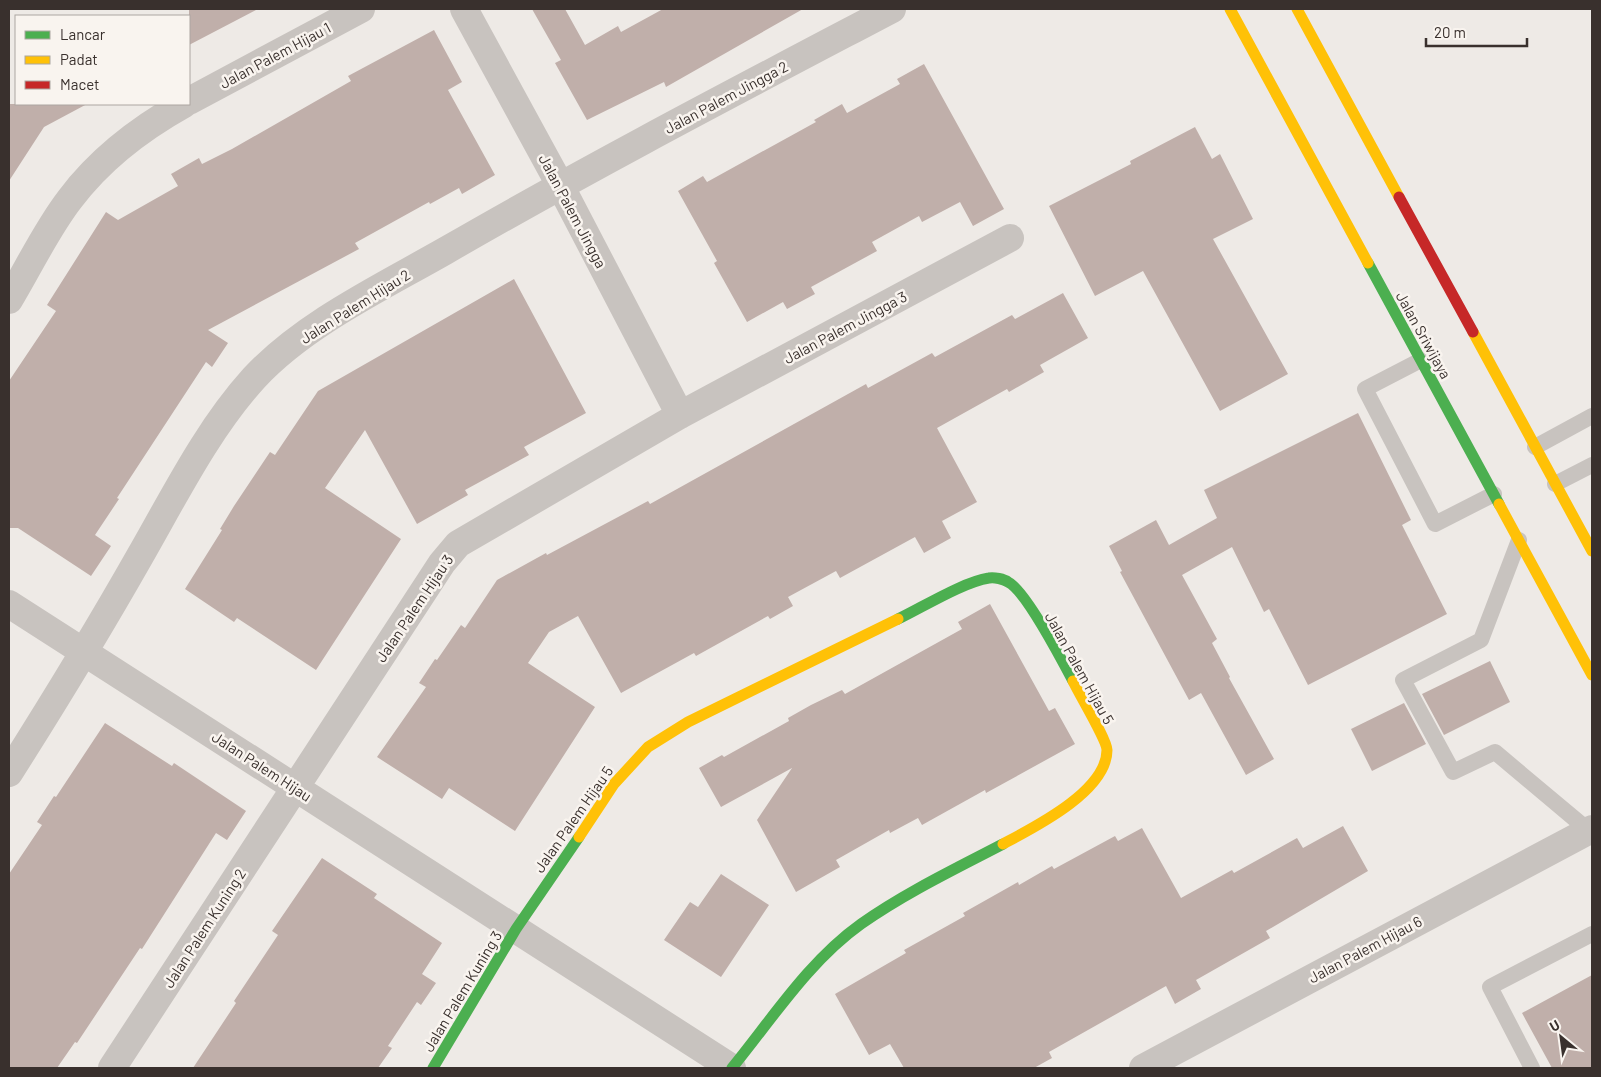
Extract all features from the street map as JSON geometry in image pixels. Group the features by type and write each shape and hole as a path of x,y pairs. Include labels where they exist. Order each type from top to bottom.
{"street":[{"name":"Jalan Palem Hijau 1","path":"190,100 361,9"},
{"name":"Jalan Palem Jingga","path":"464,9 560,185 680,415"},
{"name":"Jalan Palem Jingga 2","path":"560,185 892,9"},
{"name":"Jalan Sriwijaya","path":"1230,9 1592,675"},
{"path":"1297,9 1592,551"},
{"path":"9,300 70,199 89,176 139,132 182,105"},
{"name":"Jalan Palem Hijau 2","path":"9,774 85,653 208,437 257,375 289,347 341,311 560,185"},
{"name":"Jalan Palem Jingga 3","path":"680,415 1010,238"},
{"name":"Jalan Palem Hijau 3","path":"295,787 442,564 458,544 680,415"},
{"name":"Jalan Palem Hijau 5","path":"516,929 614,784 648,747 688,722 970,584 991,577 1009,582 1020,594 1060,656 1103,739 1107,748 1104,768 1087,789 1038,825 914,891 860,925 812,969 732,1068"},
{"name":"Jalan Palem Hijau","path":"9,604 732,1068"},
{"name":"Jalan Palem Kuning 2","path":"112,1068 295,787"},
{"name":"Jalan Palem Hijau 6","path":"1143,1068 1591,828"},
{"name":"Jalan Palem Kuning 3","path":"433,1068 516,929"}],"lane":[{"path":"1421,360 1365,389 1435,524 1494,494"},
{"path":"1535,447 1592,416"},
{"path":"1556,484 1592,465"},
{"path":"1519,540 1481,640 1403,680 1453,772 1495,752 1591,828"},
{"path":"1532,1068 1490,987 1592,934"}],"building":[{"path":"189,9 258,9 190,44"},
{"path":"532,9 565,9 585,45 618,26 621,32 663,9 803,9 666,87 664,82 587,120 555,63 561,60"},
{"path":"434,30 462,82 448,90 495,175 462,194 459,188 430,204 429,202 355,243 359,249 208,330 228,343 212,367 206,362 95,535 111,546 91,576 18,528 9,528 9,381 56,311 47,305 106,212 118,220 178,186 171,174 199,158 202,164 232,149 351,81 348,76"},
{"path":"924,64 1004,209 973,226 960,202 922,222 919,216 872,242 877,251 811,287 815,294 787,309 783,302 747,322 714,263 717,261 678,191 703,176 707,182 816,122 814,120 842,104 847,113 900,84 897,79"},
{"path":"9,104 85,105 44,127 9,181"},
{"path":"1195,127 1212,159 1220,154 1253,219 1213,239 1288,374 1220,411 1143,271 1095,296 1049,206 1131,164 1130,161"},
{"path":"514,279 586,413 524,447 529,455 465,490 468,495 417,524 365,430 325,488 401,539 316,670 237,618 234,622 185,589 222,530 220,529 234,506 270,452 275,455 318,391"},
{"path":"1063,293 1088,338 1040,365 1044,372 1009,392 1007,389 937,428 977,502 942,521 951,538 924,553 915,537 840,578 836,571 788,597 793,606 770,619 768,616 696,656 694,653 621,693 578,616 549,632 528,663 595,707 515,831 449,788 442,799 377,757 426,687 419,683 435,659 437,660 461,625 465,628 497,580 648,501 650,504 866,384 868,388 932,353 935,357 1012,315 1015,319"},
{"path":"1358,413 1411,520 1402,525 1447,614 1308,685 1269,609 1264,612 1232,547 1182,575 1217,639 1212,643 1229,678 1274,759 1246,775 1201,693 1189,700 1120,572 1122,571 1109,546 1156,520 1169,545 1217,518 1204,490"},
{"path":"990,604 1049,711 1055,708 1075,744 986,793 985,790 922,825 918,818 890,833 889,830 836,860 840,867 796,892 757,820 792,768 721,807 699,768 722,755 724,757 789,721 788,718 811,705 842,690 845,694 962,629 958,622"},
{"path":"1490,661 1510,702 1444,735 1422,694"},
{"path":"1404,703 1426,744 1372,771 1351,729"},
{"path":"105,723 172,766 174,763 246,811 227,840 216,833 142,949 140,948 77,1043 75,1042 57,1068 9,1068 9,874 42,825 37,822 54,796 56,797"},
{"path":"1343,826 1368,871 1266,931 1270,938 1196,980 1201,989 1175,1004 1166,986 1049,1052 1052,1058 1034,1068 904,1068 890,1044 869,1055 835,994 906,953 904,950 965,916 963,913 1018,882 1019,885 1052,866 1054,869 1115,836 1118,841 1142,828 1181,898 1232,870 1234,873 1297,838 1303,848"},
{"path":"322,858 377,894 374,898 442,943 422,974 436,983 421,1005 417,1002 388,1046 392,1048 378,1068 193,1068 236,1003 234,1001 278,935 272,931"},
{"path":"721,874 769,905 721,977 664,940 690,902 698,907"},
{"path":"1592,975 1592,1068 1552,1068 1522,1013"}],"traffic: fast":[{"path":"1368,263 1499,504"},
{"path":"898,619 967,584 989,578 1004,580 1024,598 1053,643 1073,681"},
{"path":"433,1068 516,929 579,837"},
{"path":"732,1068 792,991 842,939 895,902 1003,844"}],"traffic: slow":[{"path":"1230,9 1368,263"},
{"path":"1297,9 1399,197"},
{"path":"1473,332 1592,551"},
{"path":"1499,504 1592,675"},
{"path":"579,837 614,784 648,747 688,722 898,619"},
{"path":"1003,844 1050,818 1067,806 1095,780 1104,765 1106,745 1073,681"}],"traffic: jam":[{"path":"1399,197 1473,332"}]}
